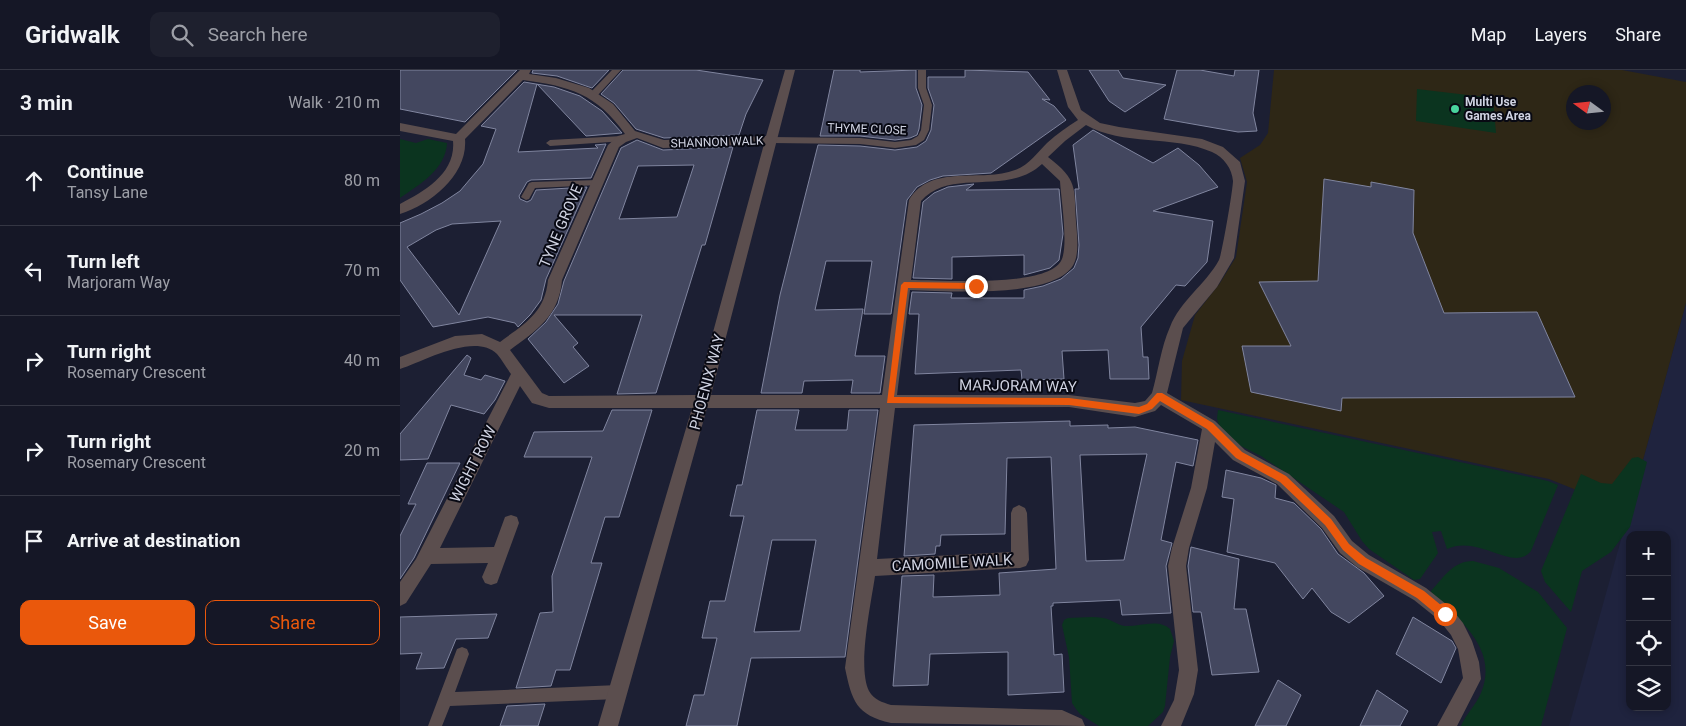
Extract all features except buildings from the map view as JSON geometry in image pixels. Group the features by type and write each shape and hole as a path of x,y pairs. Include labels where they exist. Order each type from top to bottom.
{"street":[{"path":"508,70 567,83 594,94 611,107 627,137"},
{"name":"PHOENIX WAY","path":"608,726 701,403 790,70"},
{"path":"1062,70 1077,112 1085,120 1108,128 1172,138 1218,149 1231,157 1238,172 1239,181 1227,258 1212,283 1176,328 1160,396 1210,426 1239,455 1272,472 1294,488 1328,522 1346,547 1363,561 1420,594 1445,614 1457,629 1468,654 1472,679 1447,726"},
{"path":"459,138 523,73"},
{"name":"CAMOMILE WALK","path":"1075,726 1062,720 1048,718 996,721 879,712 863,701 854,668 869,568 915,203 922,192 940,183 998,178 1020,173 1042,158 1056,141 1085,120"},
{"path":"400,127 459,138"},
{"name":"SHANNON WALK","path":"627,137 642,135 654,142 663,144 770,140"},
{"name":"TYNE GROVE","path":"501,349 543,316 551,305 556,290 555,280 614,145 627,137"},
{"path":"400,209 431,190 446,178 459,156 461,148 459,138"},
{"path":"904,285 976,286 1021,284 1045,280 1061,271 1067,264 1070,250 1066,180 1062,173 1042,158"},
{"path":"400,363 455,342 467,340 482,340 501,349"},
{"name":"MARJORAM WAY","path":"501,349 537,398 549,402 1069,401 1139,410 1150,406 1160,396"},
{"name":"WIGHT ROW","path":"400,597 408,588 427,556 519,372"},
{"path":"1171,726 1187,684 1189,668 1178,590 1177,567 1179,546 1191,519 1198,494 1210,426"},
{"name":"CAMOMILE WALK","path":"869,568 1020,560 1018,513"},
{"path":"491,577 511,523"},
{"path":"427,556 500,555"}],"lane":[{"path":"594,94 617,70"},
{"name":"THYME CLOSE","path":"770,140 860,141 896,145 908,144 918,140 925,130 928,105 922,88 922,70"},
{"path":"550,143 627,137"},
{"name":"TYNE GROVE","path":"526,197 532,185 597,183"},
{"path":"436,726 462,654"},
{"path":"445,699 618,692"}],"shaded area":[{"path":"1274,70 1622,70 1686,82 1686,303 1629,511 1549,479 1181,400 1182,361 1195,315 1220,283 1236,257 1247,182 1240,158 1260,145 1268,133"},
{"path":"1686,303 1686,726 1569,726 1629,511"}],"green space":[{"name":"Multi Use Games Area","path":"1417,89 1493,98 1496,133 1416,121"},
{"path":"400,139 416,143 428,139 447,143 442,161 437,168 423,182 400,198"},
{"path":"1218,410 1548,481 1558,485 1531,551 1524,557 1505,556 1471,546 1447,549 1441,531 1432,532 1438,553 1420,579 1414,580 1369,549 1344,512 1261,456 1233,442 1219,426"},
{"path":"1638,457 1647,462 1630,527 1611,552 1582,571 1571,612 1545,582 1541,571 1581,474 1601,483 1612,484 1632,458"},
{"path":"1473,561 1499,568 1538,592 1567,628 1541,726 1461,726 1481,693 1485,677 1485,663 1481,649 1465,625 1431,591 1454,567"},
{"path":"1099,617 1125,626 1154,623 1170,629 1174,641 1170,657 1165,706 1163,712 1148,726 1099,726 1080,714 1076,709 1072,703 1069,657 1062,625 1064,620 1068,618"}],"place":[{"name":"Multi Use Games Area","path":"1455,109"}],"route":[{"path":"976,286 904,285 890,401 1069,401 1143,410 1160,396 1210,426 1239,455 1283,479 1328,522 1346,547 1363,561 1420,594 1445,614"}]}
